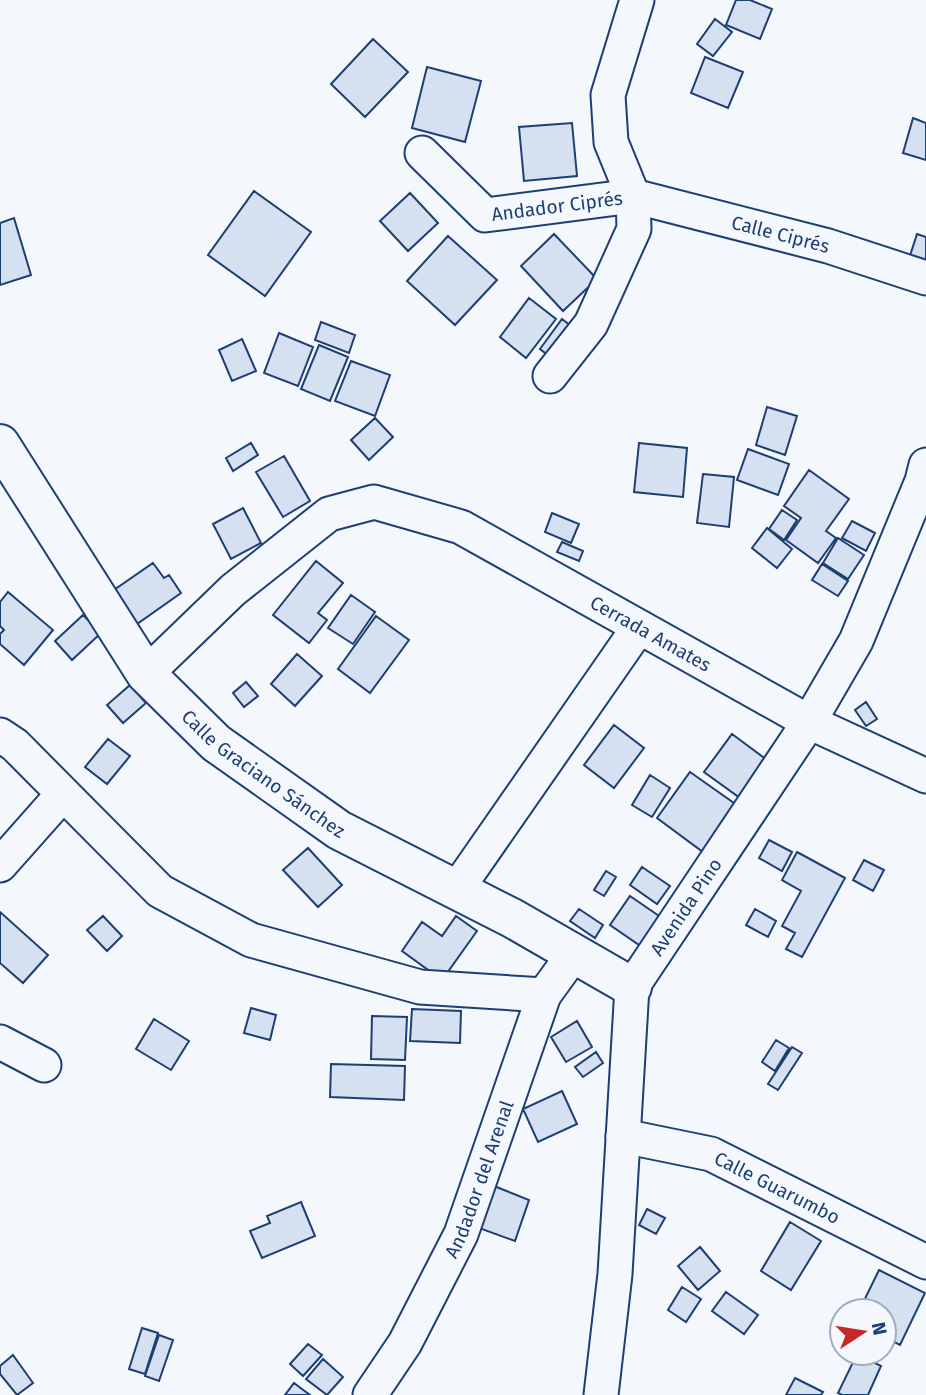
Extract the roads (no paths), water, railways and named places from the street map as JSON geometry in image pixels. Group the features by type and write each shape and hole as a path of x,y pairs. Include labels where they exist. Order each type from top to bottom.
{"street":[{"path":"550,376 591,324 634,229 633,197 611,142 608,94 638,0"},
{"name":"Andador Ciprés","path":"422,153 485,215 633,197"},
{"name":"Calle Ciprés","path":"633,197 828,246 926,278"},
{"name":"Calle Graciano Sánchez","path":"0,444 146,674 216,743 339,830 457,888 632,987"},
{"name":"Avenida Pino","path":"632,987 809,722 856,641 922,481 926,465"},
{"name":"Cerrada Amates","path":"146,674 233,590 329,514 374,502 461,527 809,722 926,776"},
{"path":"457,888 639,627"},
{"path":"0,735 15,745 160,891 251,940 420,987 544,995"},
{"path":"0,865 63,793"},
{"name":"Andador del Arenal","path":"370,1395 405,1343 461,1234 544,995 573,955"},
{"path":"601,1395 615,1274 632,987"},
{"path":"0,1042 44,1065"},
{"name":"Calle Guarumbo","path":"623,1136 711,1154 926,1262"}]}
